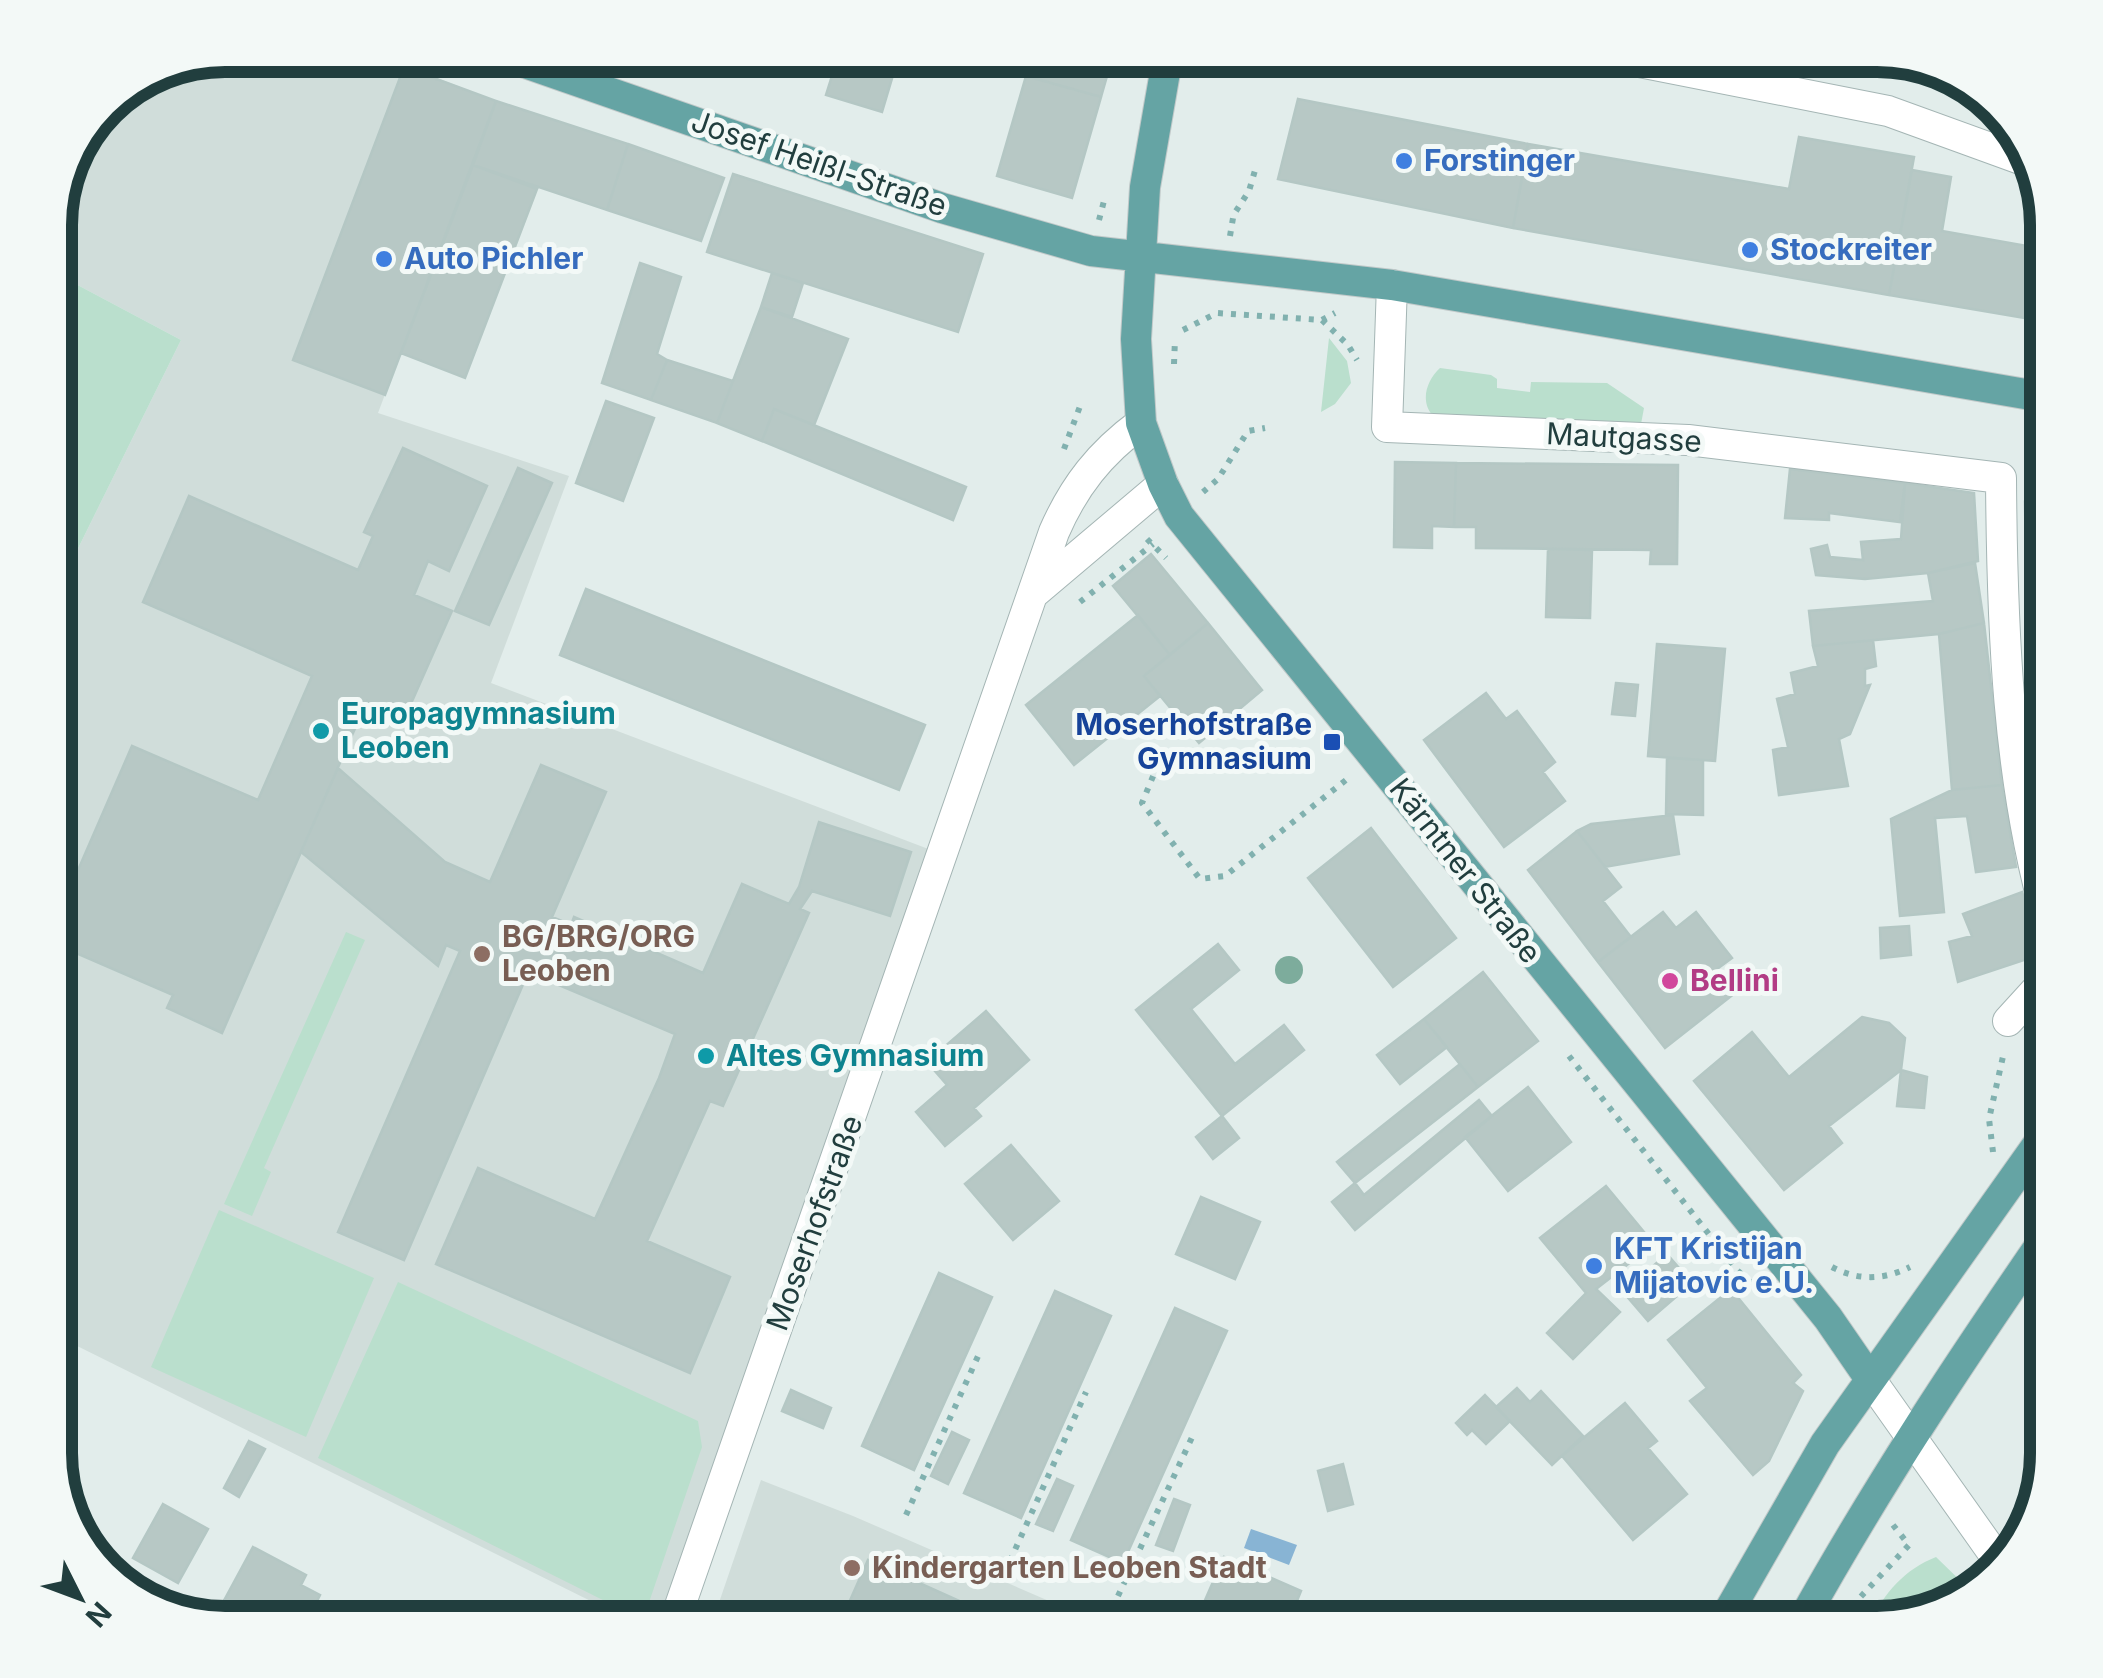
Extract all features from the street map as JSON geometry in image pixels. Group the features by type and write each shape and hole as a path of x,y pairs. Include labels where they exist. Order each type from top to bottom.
{"main road":[{"name":"Josef Heißl-Straße","path":"551,72 942,208 1092,251 1141,260"},
{"name":"Kärntner Straße","path":"1165,72 1145,187 1136,339 1141,423 1162,484 1180,516 1828,1318 1870,1379"},
{"path":"1141,260 1392,285 2030,395"},
{"path":"1732,1606 1825,1444 2030,1155"},
{"path":"1811,1606 1871,1498 2030,1260"}],"street":[{"path":"1692,72 1888,110 2014,157"},
{"name":"Mautgasse","path":"1392,285 1387,427 1688,440 2001,478 2002,630 2030,852"},
{"name":"Moserhofstraße","path":"680,1606 1032,595 1068,502 1106,448 1141,423"},
{"path":"1032,595 1162,484"},
{"path":"2008,1021 2030,997"},
{"name":"Kärntner Straße","path":"1870,1379 1993,1552"}],"path":[{"path":"1236,211 1249,191 1256,167"},
{"path":"1183,330 1217,313 1322,320"},
{"path":"1173,372 1175,339"},
{"path":"1198,477 1212,502"},
{"path":"1163,752 1142,803 1200,879 1225,876 1350,776"},
{"path":"1996,1160 1988,1139 1989,1119 2002,1074 2008,1021"},
{"path":"1861,1278 1891,1276"},
{"path":"906,1515 979,1354"},
{"path":"1010,1561 1086,1392"},
{"path":"1118,1596 1196,1431"},
{"path":"1853,1606 1890,1561 1909,1545"}],"shaded area":[{"name":"BG/BRG/ORG Leoben","path":"226,72 422,72 496,101 378,413 569,476 491,683 931,850 680,1606 601,1606 73,1344 73,559 181,340 73,283 73,216 78,186 88,158 104,132 125,111 149,93 177,81"},
{"name":"Kindergarten Leoben Stadt","path":"761,1480 1061,1606 718,1606"}],"green space":[{"path":"73,283 181,340 73,559"},
{"path":"1329,338 1347,361 1351,383 1335,404 1321,412"},
{"path":"1440,368 1491,375 1497,379 1497,388 1530,392 1531,382 1607,383 1644,408 1641,424 1435,418 1427,406 1426,392"},
{"path":"346,932 365,940 264,1168 271,1172 252,1216 224,1204"},
{"path":"219,1210 374,1278 306,1437 151,1367"},
{"path":"398,1282 698,1421 702,1447 648,1606 615,1606 318,1458"},
{"path":"1936,1557 1960,1581 1907,1603 1880,1606 1897,1583"}],"water":[{"path":"1251,1529 1297,1545 1289,1565 1244,1548"}],"building":[{"name":"Auto Pichler","path":"402,72 418,72 496,101 385,395 293,360"},
{"path":"833,72 894,72 882,112 826,95"},
{"path":"1027,72 1108,72 1101,97 1026,76"},
{"path":"1026,76 1101,97 1072,198 997,176"},
{"name":"Forstinger","path":"1298,99 1528,144 1513,228 1278,179"},
{"path":"496,101 628,144 607,210 473,165"},
{"path":"1799,137 1914,157 1889,295 1513,228 1528,144 1789,189"},
{"path":"628,144 724,178 701,241 607,210"},
{"path":"473,165 537,189 465,378 401,353"},
{"path":"1912,170 1951,177 1942,231 2030,247 2030,291 2025,318 1889,295"},
{"path":"733,174 983,254 958,332 707,252"},
{"path":"640,263 681,277 657,354 667,360 651,400 602,383"},
{"path":"772,273 803,283 792,317 761,307"},
{"path":"761,307 848,339 814,425 774,409 762,441 717,423"},
{"path":"667,360 733,381 717,423 651,400"},
{"path":"606,401 654,418 623,501 576,483"},
{"path":"774,409 966,487 953,520 762,441"},
{"name":"Europagymnasium Leoben","path":"403,448 487,486 449,571 428,561 414,595 452,611 405,717 367,701 222,1033 167,1008 173,995 73,952 73,882 132,746 258,800 312,676 143,602 189,496 358,570 373,536 364,532"},
{"path":"1395,462 1456,463 1454,527 1432,526 1432,548 1394,547"},
{"path":"1456,463 1678,465 1677,564 1650,564 1651,550 1476,548 1476,527 1454,527"},
{"path":"518,468 552,483 489,625 455,611"},
{"path":"1790,469 1905,483 1900,522 1829,513 1829,520 1785,518"},
{"path":"1905,483 1974,493 1978,561 1928,573 1865,579 1816,575 1811,549 1827,545 1830,557 1863,560 1861,542 1901,539"},
{"path":"2025,502 2030,503 2027,623"},
{"path":"1548,549 1592,550 1590,618 1546,617"},
{"path":"1151,554 1208,623 1170,655 1113,586"},
{"path":"1975,563 1984,623 1939,634 1813,646 1809,611 1933,601 1928,573"},
{"path":"586,589 925,725 899,790 560,655"},
{"path":"1138,615 1170,655 1144,676 1160,696 1074,765 1026,705"},
{"path":"1208,623 1262,690 1199,743 1144,676"},
{"path":"1984,623 2002,785 1952,790 1939,634"},
{"path":"1873,640 1876,666 1865,669 1865,686 1870,685 1850,734 1839,739 1848,786 1779,795 1773,750 1788,747 1777,699 1795,694 1791,673 1818,666 1813,646"},
{"path":"1657,644 1725,649 1715,761 1648,756"},
{"path":"1616,683 1638,685 1635,716 1612,714"},
{"path":"1486,693 1506,719 1517,711 1555,762 1543,772 1565,801 1504,847 1424,740"},
{"path":"1667,758 1703,760 1703,815 1666,814"},
{"name":"Altes Gymnasium","path":"541,765 606,792 552,917 571,925 574,917 703,973 742,884 789,904 799,887 819,822 911,852 890,916 812,891 800,909 809,913 723,1106 710,1101 647,1241 730,1277 690,1373 436,1264 478,1168 595,1219 659,1078 675,1034 547,980 550,973 531,966 404,1260 338,1232 460,951 446,945 438,966 301,852 338,768 445,862 490,882"},
{"path":"2002,785 2016,867 1976,872 1967,816 1935,818 1944,912 1900,916 1891,819 1952,790"},
{"path":"1673,815 1679,854 1605,867 1577,831 1591,824"},
{"path":"1371,828 1456,938 1393,987 1308,878"},
{"path":"1577,831 1621,887 1603,901 1631,937 1598,962 1528,870"},
{"path":"2022,892 2030,913 2030,958 1958,982 1949,942 1972,936 1963,914"},
{"name":"Bellini","path":"1663,912 1676,928 1696,912 1732,958 1717,969 1735,993 1665,1048 1598,962"},
{"path":"1909,926 1911,955 1881,958 1880,928"},
{"path":"1218,944 1239,970 1191,1009 1235,1064 1284,1025 1304,1050 1222,1116 1136,1010"},
{"path":"1483,972 1538,1041 1478,1087 1424,1019"},
{"path":"986,1011 1029,1060 974,1108 981,1116 945,1146 916,1112 947,1085 927,1062"},
{"path":"1862,1017 1889,1023 1905,1038 1901,1070 1829,1126 1842,1143 1784,1190 1694,1081 1752,1032 1789,1077"},
{"path":"1424,1019 1447,1047 1400,1084 1377,1055"},
{"path":"1460,1064 1478,1087 1355,1183 1337,1162"},
{"path":"1901,1070 1927,1077 1924,1108 1897,1106"},
{"path":"1528,1087 1571,1142 1508,1191 1465,1137"},
{"path":"1479,1100 1492,1116 1355,1230 1332,1202 1355,1183 1364,1195"},
{"path":"1222,1116 1239,1138 1213,1159 1196,1137"},
{"path":"1011,1145 1059,1201 1013,1240 965,1184"},
{"name":"KFT Kristijan Mijatovic e.U.","path":"1606,1186 1654,1244 1596,1289 1620,1312 1573,1359 1547,1333 1586,1293 1540,1238"},
{"path":"1201,1197 1260,1222 1235,1279 1176,1254"},
{"path":"1667,1254 1692,1283 1648,1321 1623,1292"},
{"path":"939,1273 992,1297 914,1470 862,1446"},
{"path":"1731,1289 1801,1375 1793,1383 1803,1391 1769,1461 1753,1475 1690,1401 1707,1388 1668,1340"},
{"path":"1055,1291 1111,1316 1021,1518 964,1493"},
{"path":"1175,1308 1227,1331 1123,1563 1071,1540"},
{"path":"1517,1388 1530,1402 1541,1391 1583,1436 1552,1465 1496,1407"},
{"path":"791,1390 831,1408 823,1428 782,1411"},
{"path":"1485,1395 1510,1421 1486,1444 1472,1430 1467,1435 1456,1423"},
{"path":"1625,1403 1657,1441 1648,1448 1687,1494 1633,1540 1562,1456"},
{"path":"952,1432 969,1440 948,1484 931,1476"},
{"path":"249,1441 265,1449 239,1497 224,1488"},
{"path":"1343,1464 1353,1504 1328,1511 1318,1471"},
{"path":"1057,1479 1073,1486 1053,1531 1036,1524"},
{"path":"1174,1499 1190,1505 1173,1551 1156,1545"},
{"path":"163,1504 208,1529 178,1583 133,1558"},
{"path":"253,1547 306,1575 301,1585 320,1595 314,1606 221,1606"},
{"path":"1224,1557 1301,1591 1295,1606 1202,1606"},
{"path":"868,1560 971,1606 848,1606"}],"place":[{"name":"Forstinger","path":"1404,161"},
{"name":"Stockreiter","path":"1750,250"},
{"name":"Auto Pichler","path":"384,259"},
{"name":"Europagymnasium Leoben","path":"321,731"},
{"name":"Moserhofstraße Gymnasium","path":"1332,742"},
{"name":"BG/BRG/ORG Leoben","path":"482,954"},
{"name":"Bellini","path":"1670,981"},
{"name":"Altes Gymnasium","path":"706,1056"},
{"name":"KFT Kristijan Mijatovic e.U.","path":"1594,1266"},
{"name":"Kindergarten Leoben Stadt","path":"852,1568"}]}
